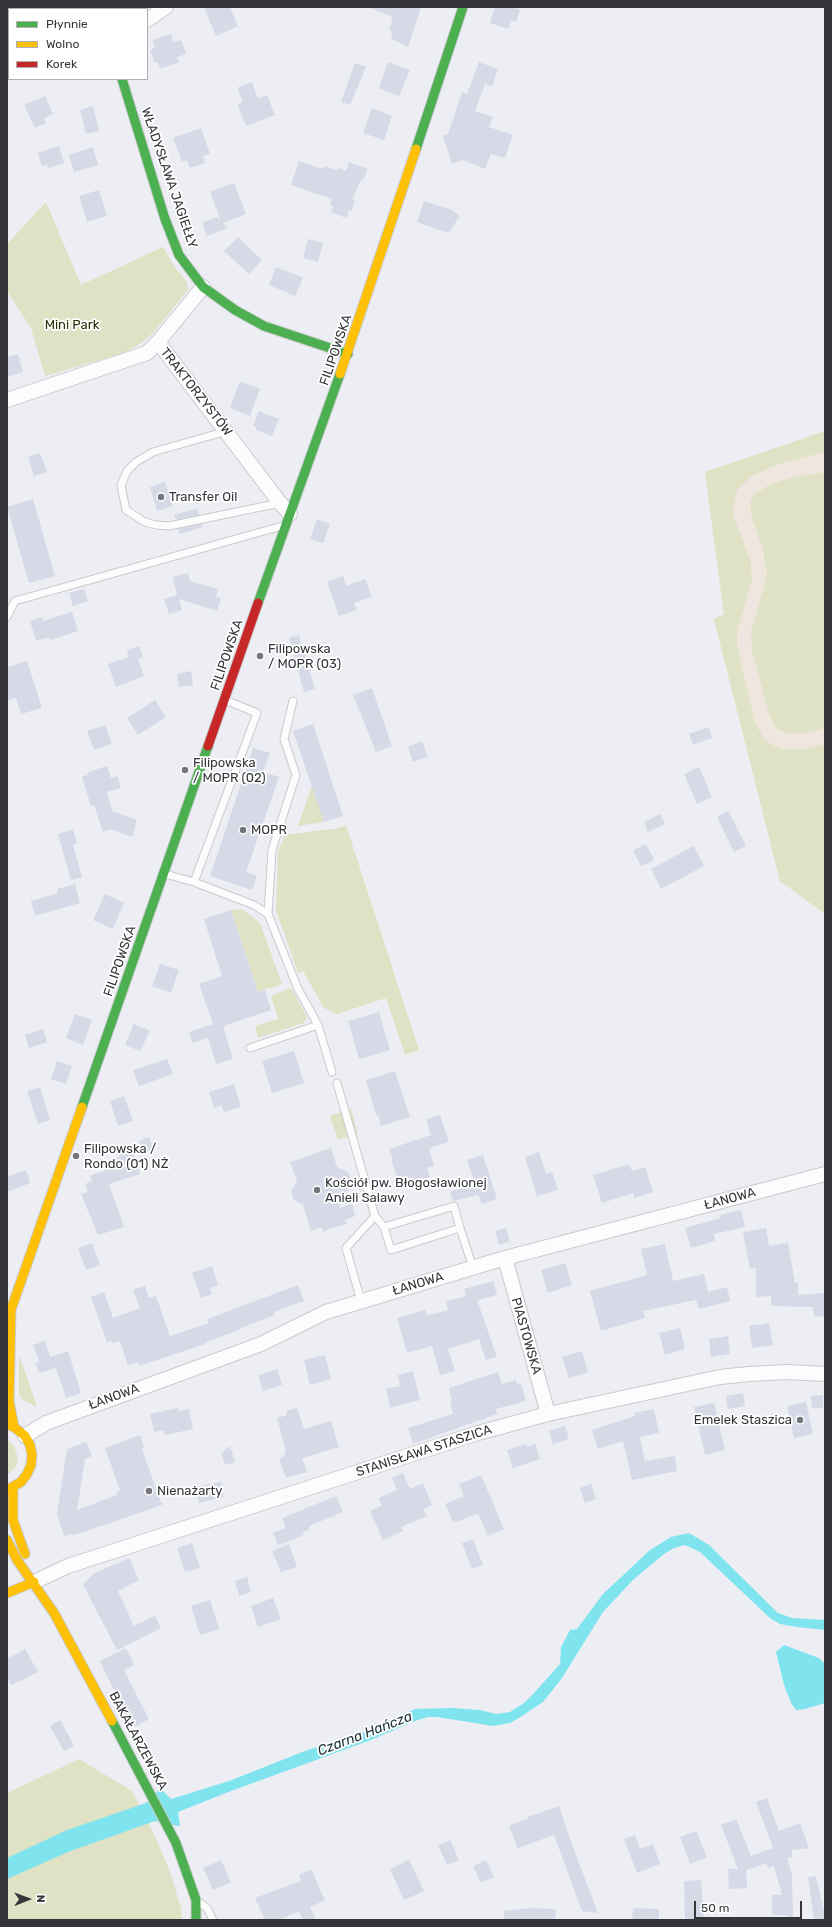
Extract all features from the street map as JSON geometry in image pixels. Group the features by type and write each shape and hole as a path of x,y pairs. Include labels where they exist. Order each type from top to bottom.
{"street":[{"path":"148,19 166,7"},
{"name":"FILIPOWSKA","path":"7,1321 165,874 288,519 348,354 464,7"},
{"name":"WŁADYSŁAWA JAGIEŁŁY","path":"122,80 166,219 179,255 203,287 235,310 264,326 348,354"},
{"path":"158,342 203,287"},
{"name":"TRAKTORZYSTÓW","path":"7,400 147,353 158,342 227,431 280,503 288,519"},
{"name":"ŁANOWA","path":"25,1436 46,1423 261,1344 326,1312 505,1258 825,1174"},
{"name":"PIASTOWSKA","path":"505,1258 548,1414"},
{"name":"FILIPOWSKA","path":"10,1425 9,1401 11,1311"},
{"name":"STANISŁAWA STASZICA","path":"34,1582 68,1566 478,1433 548,1414 720,1377 788,1372 825,1374"},
{"path":"10,1425 25,1436 30,1445 32,1455 31,1465 27,1474 21,1482 10,1489"},
{"name":"BAKAŁARZEWSKA","path":"10,1489 13,1520 34,1582"},
{"name":"BAKAŁARZEWSKA","path":"7,1540 17,1560 34,1582 54,1613 144,1779 176,1843 196,1900 196,1920"},
{"path":"7,1592 34,1582"}],"lane":[{"path":"227,431 154,452 136,462 127,471 121,485 122,498 126,510 145,522 169,526 280,503"},
{"path":"7,617 15,601 288,519"},
{"path":"194,882 257,713 225,700"},
{"path":"293,700 284,740 296,774 272,850 268,914 295,982 318,1025 332,1072"},
{"path":"165,874 194,882 254,905 268,914"},
{"path":"250,1048 318,1025"},
{"path":"337,1083 375,1216 384,1227 391,1250 460,1228"},
{"path":"384,1227 454,1206 473,1268"},
{"path":"361,1302 346,1248 375,1216"},
{"path":"196,1900 207,1908 213,1920"}],"shaded area":[{"path":"825,431 825,914 780,881 714,619 724,614 705,472"}],"green space":[{"name":"Mini Park","path":"46,202 81,285 163,247 176,269 187,282 188,290 153,333 127,352 45,376 31,328 7,291 7,244"},
{"path":"825,431 825,452 776,465 750,477 737,490 733,509 734,518 750,560 752,579 737,632 737,646 755,723 764,739 774,746 783,749 806,749 825,744 825,914 780,881 714,619 724,614 705,472"},
{"path":"825,472 825,728 807,733 787,734 776,728 770,717 752,651 751,631 767,573 763,549 752,519 750,505 753,495 771,484 794,477"},
{"path":"312,786 324,822 298,826"},
{"path":"346,825 419,1050 405,1055 386,998 337,1014 324,1008 303,971 298,973 276,910 278,851 285,835 339,828"},
{"path":"242,909 260,923 282,984 258,992 231,910"},
{"path":"291,988 307,1017 304,1023 258,1038 255,1026 278,1019 271,996"},
{"path":"351,1109 358,1134 338,1140 330,1116"},
{"path":"19,1355 37,1407 22,1399 19,1393"},
{"path":"7,1439 14,1446 18,1458 16,1466 7,1475"},
{"path":"79,1759 132,1791 155,1836 170,1872 181,1908 182,1920 7,1920 7,1793"}],"water":[{"name":"Czarna Hańcza","path":"689,1533 709,1545 778,1613 792,1618 825,1620 825,1630 780,1624 771,1619 700,1552 685,1545 674,1548 664,1554 633,1580 603,1612 562,1678 543,1702 510,1723 493,1726 437,1717 428,1717 415,1721 371,1740 178,1812 180,1825 178,1826 155,1821 68,1852 7,1879 7,1858 67,1830 146,1803 160,1788 171,1799 229,1781 305,1751 362,1733 415,1709 451,1708 480,1710 496,1714 510,1712 524,1703 560,1664 561,1647 570,1630 577,1629 603,1594 650,1550 671,1537"},
{"path":"784,1645 819,1658 825,1664 825,1703 796,1710 791,1703 784,1685 776,1652"}],"building":[{"path":"204,7 230,7 238,26 216,36"},
{"path":"369,7 421,7 408,47 391,39 393,32 389,30 393,17"},
{"path":"495,7 512,7 520,10 516,22 511,20 508,29 490,23"},
{"path":"171,34 173,42 181,40 186,54 177,57 179,62 160,69 158,62 155,63 150,50 155,48 153,40"},
{"path":"388,62 410,70 399,96 379,88"},
{"path":"479,62 498,69 492,86 485,84 475,111 493,117 489,127 513,135 505,158 491,154 485,169 463,160 452,164 443,136 448,134 462,92 467,94"},
{"path":"355,63 366,67 350,105 341,102"},
{"path":"252,82 258,99 267,95 275,115 246,126 237,104 243,102 237,88"},
{"path":"45,96 53,114 44,118 46,123 35,128 24,105"},
{"path":"93,106 99,131 86,134 80,110"},
{"path":"372,108 392,116 384,140 363,133"},
{"path":"201,128 210,154 203,156 205,163 190,168 187,160 182,162 173,138"},
{"path":"59,146 64,163 48,168 47,164 42,166 38,153"},
{"path":"93,147 98,165 74,172 69,155"},
{"path":"299,161 323,169 325,166 346,171 349,162 368,169 352,200 355,201 352,211 349,210 346,218 331,212 333,206 330,205 332,199 291,185"},
{"path":"234,183 246,214 223,223 228,228 207,236 202,223 217,217 221,221 210,192"},
{"path":"99,190 107,216 87,222 79,196"},
{"path":"424,201 452,210 460,216 448,233 417,222"},
{"path":"238,237 262,260 249,274 224,251"},
{"path":"308,239 323,243 318,262 303,258"},
{"path":"276,267 303,278 295,296 269,285"},
{"path":"18,354 23,372 7,377 7,357"},
{"path":"240,381 260,389 250,416 230,408"},
{"path":"259,411 279,419 272,436 256,430 256,427 253,426"},
{"path":"40,453 47,472 34,476 28,457"},
{"name":"Transfer Oil","path":"165,482 173,506 157,511 150,487"},
{"path":"33,499 55,576 29,583 7,507"},
{"path":"197,508 199,515 176,520 174,515"},
{"path":"317,519 330,524 323,543 310,539"},
{"path":"202,524 203,527 180,534 178,529"},
{"path":"188,573 190,581 218,589 216,597 221,598 217,611 179,599 182,610 169,614 164,599 177,595 173,577"},
{"path":"343,576 346,586 365,579 372,597 354,603 357,610 339,616 327,582"},
{"path":"84,589 88,601 73,606 69,593"},
{"path":"72,612 78,631 50,640 49,637 36,641 30,621 42,617 43,621"},
{"path":"299,635 315,689 304,692 289,638"},
{"path":"139,646 143,657 138,659 144,676 116,687 108,664 129,657 127,650"},
{"path":"27,661 42,708 21,714 16,698 7,700 7,667"},
{"path":"191,671 193,685 179,687 177,674"},
{"path":"372,688 392,746 376,752 353,695"},
{"path":"155,700 166,717 138,735 127,718"},
{"path":"313,724 343,816 324,822 293,731"},
{"path":"105,725 112,744 94,750 87,731"},
{"path":"709,727 712,738 693,745 689,734"},
{"path":"422,741 428,757 413,762 408,747"},
{"name":"MOPR","path":"253,748 270,753 263,772 279,777 246,872 257,876 252,890 210,876"},
{"path":"107,766 111,778 117,776 121,788 107,792 112,811 137,820 132,837 110,829 103,832 94,805 91,806 82,777 89,774 88,772"},
{"path":"699,767 712,797 697,804 684,774"},
{"path":"728,811 746,846 734,852 717,817"},
{"path":"660,814 665,824 648,832 644,822"},
{"path":"73,829 77,844 73,845 82,877 71,880 58,834"},
{"path":"646,844 654,860 641,866 633,850"},
{"path":"694,846 704,866 661,889 651,869"},
{"path":"75,884 80,903 35,916 31,901 58,893 57,889"},
{"path":"105,894 124,903 113,929 93,920"},
{"path":"231,910 258,992 265,990 271,1010 223,1026 233,1059 216,1064 208,1037 193,1043 189,1032 213,1024 199,984 222,976 204,919"},
{"path":"160,964 179,970 171,993 152,986"},
{"path":"379,1012 390,1050 359,1059 348,1021"},
{"path":"75,1014 92,1020 83,1045 66,1038"},
{"path":"134,1024 150,1031 140,1051 125,1045"},
{"path":"43,1029 47,1042 29,1048 25,1035"},
{"path":"294,1051 304,1083 272,1093 262,1061"},
{"path":"167,1059 173,1074 139,1086 133,1070"},
{"path":"57,1061 72,1066 66,1084 51,1079"},
{"path":"395,1071 410,1117 381,1126 378,1115 376,1115 366,1080"},
{"path":"234,1084 241,1107 224,1112 221,1105 214,1108 209,1092"},
{"path":"40,1087 50,1120 38,1124 27,1091"},
{"path":"124,1096 133,1121 118,1126 110,1101"},
{"path":"440,1115 449,1142 429,1148 434,1166 427,1168 430,1177 401,1187 391,1160 393,1159 389,1149 431,1135 426,1119"},
{"path":"149,1137 154,1150 143,1153 139,1141"},
{"path":"132,1148 140,1174 109,1184 124,1227 98,1235 81,1194 88,1192 85,1184 92,1181 90,1176 114,1167 112,1160 119,1157 118,1153"},
{"name":"Kościół pw. Błogosławionej Anieli Salawy","path":"331,1148 337,1167 348,1172 351,1182 339,1208 352,1204 355,1216 345,1220 347,1224 323,1232 322,1227 311,1231 303,1205 294,1200 291,1191 297,1181 290,1162"},
{"path":"539,1152 546,1174 552,1172 558,1190 537,1196 525,1157"},
{"path":"483,1155 497,1199 482,1204 478,1195 453,1201 450,1192 475,1183 467,1160"},
{"path":"629,1164 632,1171 645,1167 653,1192 634,1198 633,1193 602,1203 593,1175"},
{"path":"26,1170 30,1183 7,1192 7,1177"},
{"path":"741,1210 745,1227 714,1234 715,1241 691,1248 685,1228 721,1218 720,1215"},
{"path":"506,1228 510,1241 499,1245 495,1231"},
{"path":"766,1228 769,1246 788,1243 795,1283 798,1283 798,1295 825,1293 825,1316 814,1317 813,1307 771,1306 771,1296 756,1297 756,1268 750,1269 743,1232"},
{"path":"92,1243 100,1265 86,1270 78,1248"},
{"path":"665,1244 673,1281 704,1274 708,1292 727,1287 730,1301 699,1309 696,1300 643,1311 645,1318 601,1331 590,1291 647,1275 641,1249"},
{"path":"565,1263 572,1285 548,1293 541,1270"},
{"path":"212,1266 218,1285 210,1288 212,1294 201,1298 192,1273"},
{"path":"493,1281 497,1295 477,1300 497,1357 486,1360 479,1339 448,1349 455,1371 440,1375 432,1346 407,1353 397,1318 425,1310 427,1316 448,1310 446,1301 466,1296 464,1289"},
{"path":"298,1285 304,1301 274,1312 275,1315 240,1328 241,1329 205,1344 139,1366 138,1362 128,1366 120,1341 113,1343 112,1341 107,1342 91,1297 104,1292 113,1318 140,1308 133,1290 145,1286 149,1298 156,1296 170,1336 209,1323 208,1319"},
{"path":"769,1323 773,1345 752,1348 749,1326"},
{"path":"680,1328 685,1349 665,1355 659,1333"},
{"path":"728,1336 730,1354 711,1357 709,1339"},
{"path":"45,1341 50,1357 68,1351 81,1393 66,1398 56,1368 39,1373 35,1363 39,1361 33,1345"},
{"path":"582,1351 588,1372 569,1378 562,1357"},
{"path":"325,1355 331,1379 310,1385 304,1360"},
{"path":"277,1369 282,1385 263,1391 258,1375"},
{"path":"413,1371 420,1400 390,1408 386,1389 400,1386 398,1375"},
{"path":"498,1372 502,1384 516,1380 517,1385 521,1384 526,1401 496,1409 497,1414 413,1444 408,1428 453,1414 449,1388"},
{"path":"743,1393 745,1406 728,1409 726,1396"},
{"path":"823,1395 823,1408 812,1408 811,1396"},
{"path":"806,1402 813,1434 794,1438 787,1406"},
{"path":"714,1403 725,1450 705,1455 694,1407"},
{"path":"178,1408 179,1411 189,1409 193,1429 165,1435 164,1430 154,1432 150,1414"},
{"path":"297,1408 304,1429 331,1421 339,1447 302,1458 307,1472 286,1478 279,1459 285,1456 284,1452 286,1451 277,1418 287,1415 286,1411"},
{"path":"654,1409 659,1433 640,1437 645,1461 675,1456 677,1471 632,1480 623,1441 598,1449 592,1430 635,1416 634,1413"},
{"path":"565,1426 569,1439 553,1444 549,1431"},
{"path":"140,1435 144,1448 142,1449 162,1505 75,1535 69,1534 64,1536 57,1514 67,1449 86,1442 92,1456 85,1459 77,1510 117,1495 116,1492 120,1490 105,1448"},
{"path":"526,1444 527,1447 535,1444 540,1459 513,1468 507,1450"},
{"path":"230,1446 235,1462 225,1465 221,1453"},
{"path":"403,1473 410,1489 423,1483 432,1505 423,1509 427,1516 401,1527 403,1531 383,1540 370,1511 382,1506 379,1498 397,1490 392,1478"},
{"path":"481,1475 504,1529 488,1536 478,1513 457,1522 453,1522 445,1504 464,1496 459,1484"},
{"path":"221,1482 224,1497 199,1503 195,1487"},
{"path":"591,1484 596,1499 585,1503 580,1488"},
{"path":"336,1496 343,1512 309,1526 310,1529 302,1532 304,1535 278,1545 273,1533 286,1528 282,1518"},
{"path":"473,1539 483,1565 472,1569 462,1543"},
{"path":"192,1543 200,1568 185,1572 177,1548"},
{"path":"289,1544 297,1567 281,1572 272,1551"},
{"path":"129,1558 139,1580 118,1591 134,1626 155,1616 161,1628 117,1650 83,1584 95,1573"},
{"path":"247,1577 251,1592 239,1596 235,1581"},
{"path":"273,1598 281,1619 258,1627 251,1606"},
{"path":"210,1600 219,1629 200,1635 191,1606"},
{"path":"126,1648 134,1665 124,1670 149,1719 132,1728 100,1661"},
{"path":"25,1649 38,1672 11,1685 7,1677 7,1659"},
{"path":"60,1720 74,1746 64,1751 50,1726"},
{"path":"767,1798 779,1831 800,1823 809,1848 792,1850 792,1857 787,1858 792,1875 793,1920 788,1920 787,1915 772,1915 772,1895 782,1895 774,1866 768,1868 767,1863 746,1870 747,1888 729,1889 728,1869 738,1869 721,1825 736,1819 751,1856 773,1848 756,1802"},
{"path":"559,1806 598,1913 582,1911 554,1835 518,1848 509,1826 528,1817"},
{"path":"696,1831 707,1857 690,1864 680,1837"},
{"path":"635,1835 640,1849 653,1844 660,1864 637,1873 624,1839"},
{"path":"450,1840 459,1860 447,1865 438,1845"},
{"path":"221,1860 231,1882 213,1890 203,1868"},
{"path":"409,1860 424,1891 404,1900 390,1869"},
{"path":"486,1860 494,1877 481,1883 473,1866"},
{"path":"311,1869 325,1900 310,1907 316,1920 303,1920 299,1911 279,1920 265,1920 255,1898 301,1881 299,1875"},
{"path":"816,1876 825,1920 814,1920 808,1877"},
{"path":"701,1880 704,1920 685,1920 684,1881"},
{"path":"529,1908 556,1909 555,1920 504,1920 504,1911"},
{"path":"633,1908 659,1909 659,1920 632,1920"}],"traffic: fast":[{"path":"416,149 463,7"},
{"path":"122,80 165,219 179,255 203,287 235,310 264,326 348,354"},
{"path":"258,603 340,374"},
{"path":"82,1107 208,746"},
{"path":"112,1721 176,1843 196,1900 196,1920"}],"traffic: slow":[{"path":"340,374 416,149"},
{"path":"7,1321 82,1107"},
{"path":"11,1311 9,1401 14,1427"},
{"path":"7,1424 14,1427 25,1436 30,1445 32,1455 31,1465 27,1474 21,1482 7,1490"},
{"path":"13,1488 13,1520 25,1554"},
{"path":"7,1540 17,1560 54,1613 112,1721"},
{"path":"7,1593 34,1582"}],"traffic: jam":[{"path":"208,746 258,603"}],"place":[{"name":"Transfer Oil","path":"161,497"},
{"name":"Filipowska / MOPR (03)","path":"260,656"},
{"name":"Filipowska / MOPR (02)","path":"185,770"},
{"name":"MOPR","path":"243,830"},
{"name":"Filipowska / Rondo (01) NŻ","path":"76,1156"},
{"name":"Kościół pw. Błogosławionej Anieli Salawy","path":"317,1190"},
{"name":"Emelek Staszica","path":"800,1420"},
{"name":"Nienażarty","path":"149,1491"}]}
